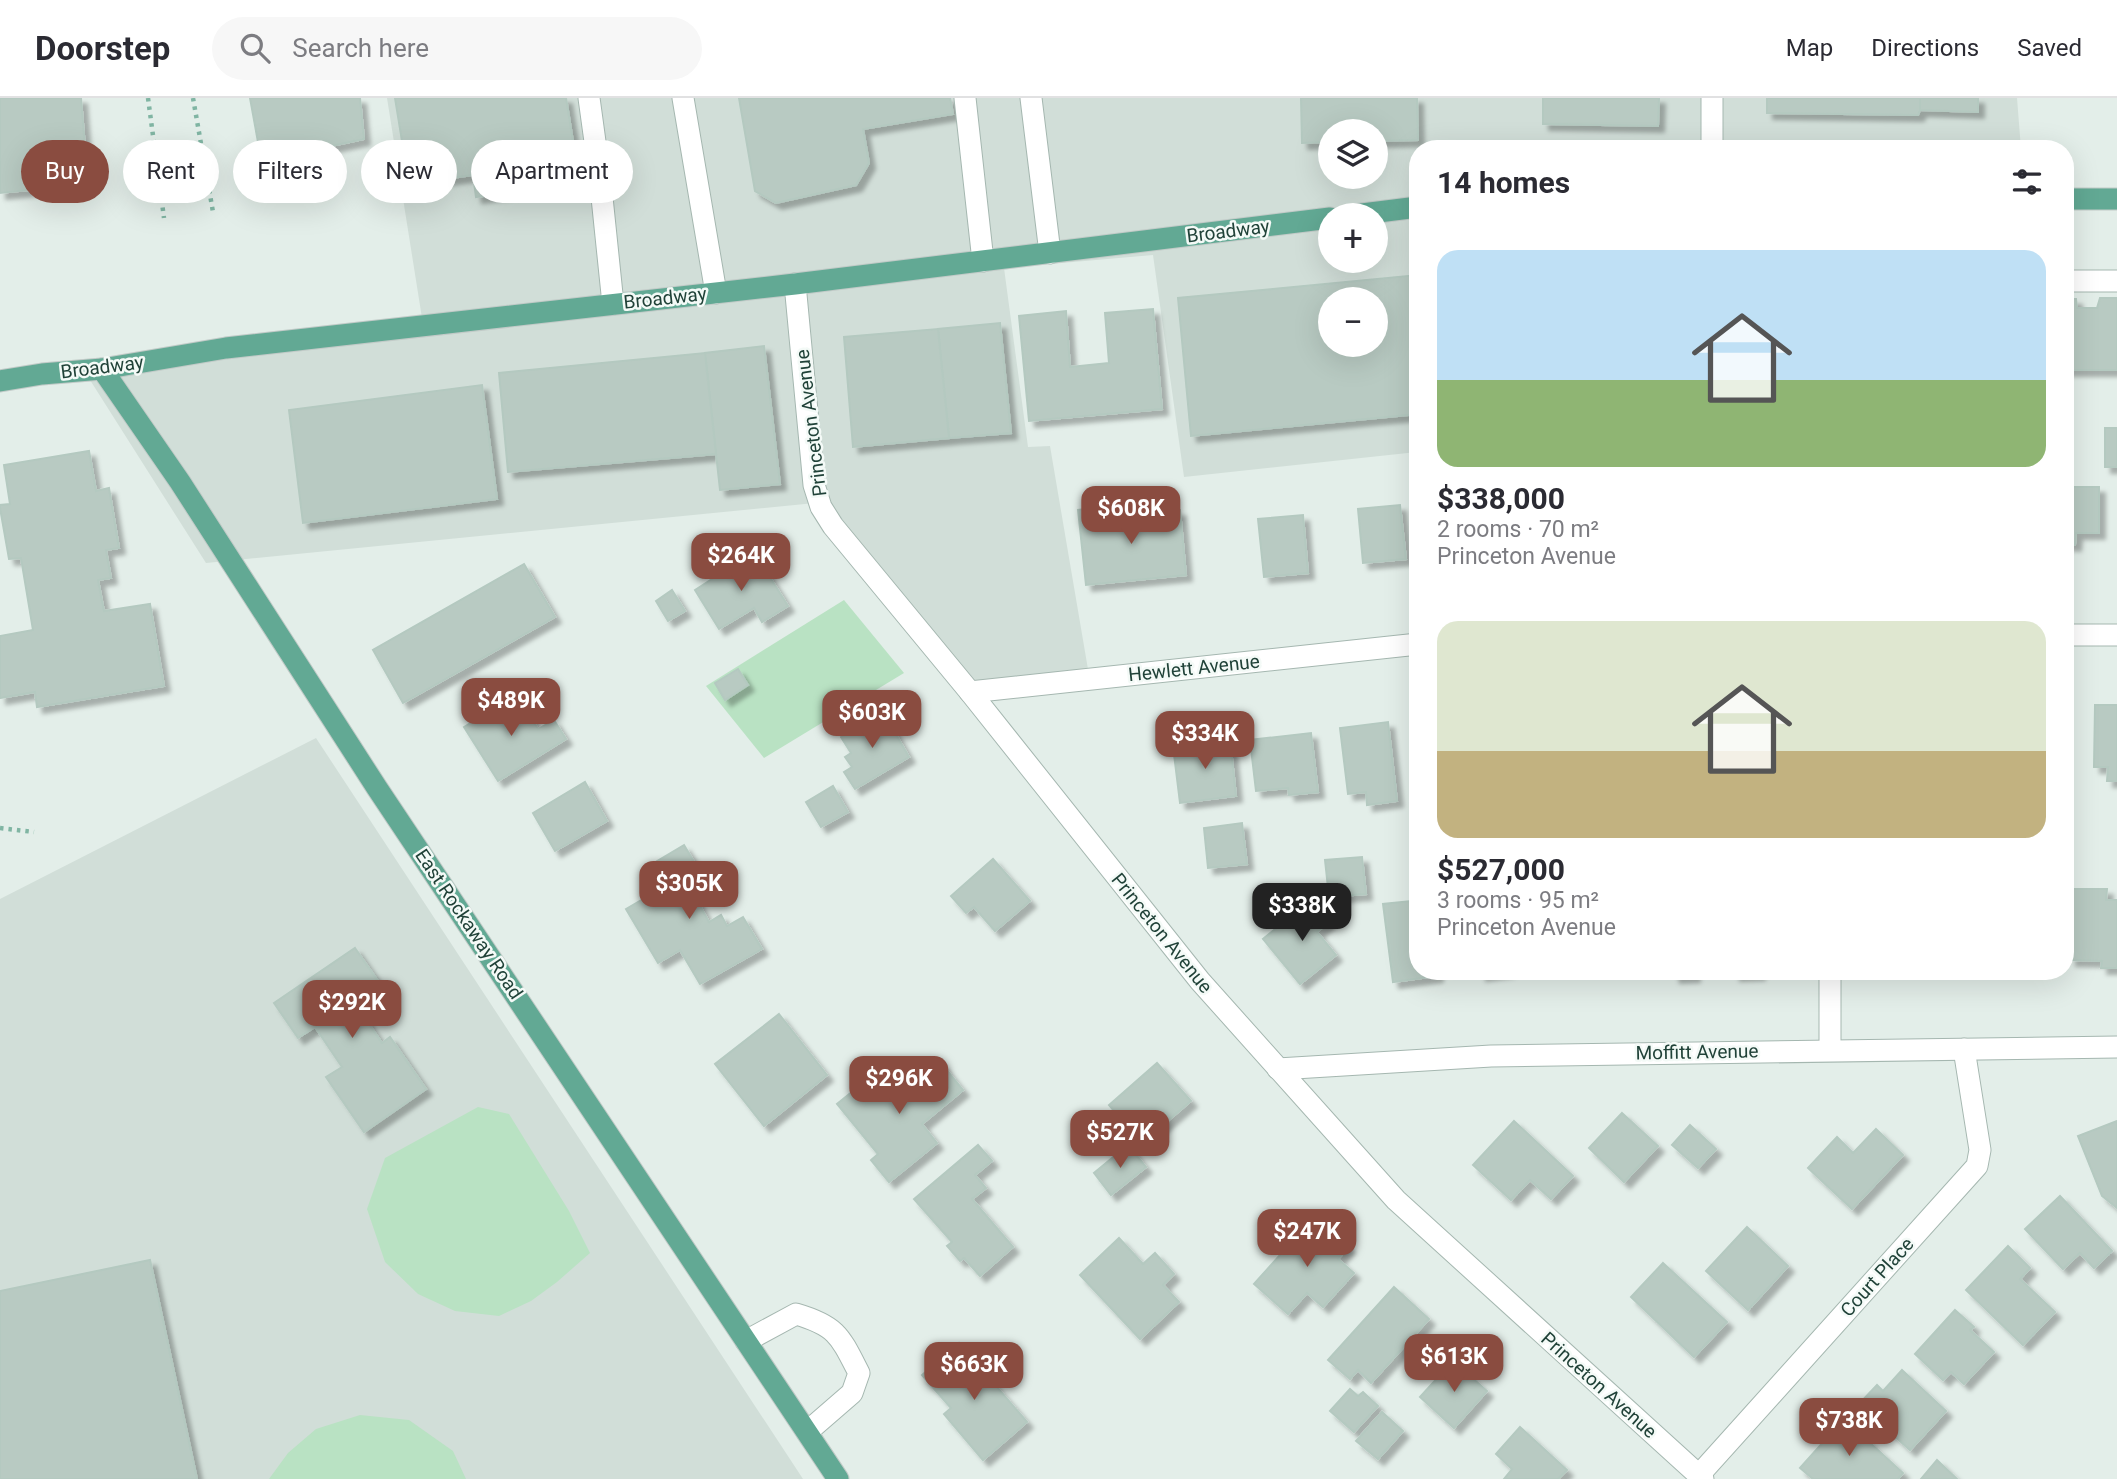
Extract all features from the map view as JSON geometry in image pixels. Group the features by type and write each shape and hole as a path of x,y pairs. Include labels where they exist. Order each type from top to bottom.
{"main road":[{"path":"2074,199 2117,199"},
{"path":"1388,211 1409,208"},
{"name":"Broadway","path":"0,381 102,369 226,348 795,284 1318,220"},
{"name":"East Rockaway Road","path":"102,369 180,482 377,788 838,1479"}],"street":[{"path":"589,98 613,304"},
{"path":"683,98 716,292"},
{"path":"965,98 983,261"},
{"path":"1031,98 1051,253"},
{"path":"1712,98 1712,140"},
{"path":"2074,281 2117,281"},
{"name":"Princeton Avenue","path":"795,284 814,485 821,508 833,526 970,692 1200,981 1396,1200 1701,1477"},
{"path":"2074,635 2117,635"},
{"name":"Hewlett Avenue","path":"970,692 1409,645"},
{"path":"1830,980 1830,1049"},
{"name":"Moffitt Avenue","path":"1278,1069 1491,1056 1830,1049 2117,1047"},
{"name":"Court Place","path":"1701,1477 1977,1166 1980,1150 1964,1049"},
{"path":"746,1341 796,1314 822,1322 843,1341 859,1373 852,1393 807,1432"}],"path":[{"path":"148,98 164,218"},
{"path":"193,98 213,212"},
{"path":"0,828 34,832"}],"shaded area":[{"path":"387,98 2017,98 2020,140 1409,140 1409,453 1184,477 1153,255 1004,268 1028,447 1050,446 1091,687 987,702 825,502 206,563 90,380 422,318 404,203 457,203 457,140 394,140"},
{"path":"316,738 803,1479 0,1479 0,899"}],"green space":[{"path":"844,600 904,673 764,758 706,686"},
{"path":"478,1107 509,1114 569,1211 590,1253 531,1301 499,1316 455,1311 418,1294 385,1262 367,1209 385,1158"},
{"path":"360,1415 409,1420 453,1451 466,1479 269,1479 288,1453 316,1429"}],"building":[{"path":"0,98 81,98 84,140 21,140 21,191 0,193"},
{"path":"250,98 360,98 364,139 347,143 347,140 258,140"},
{"path":"395,98 566,98 573,140 471,140 471,175 457,177 457,140 402,140"},
{"path":"739,98 950,98 953,114 863,129 869,163 856,185 776,203 755,191"},
{"path":"1301,98 1417,98 1418,140 1388,141 1388,119 1318,119 1318,142 1302,143"},
{"path":"1543,98 1659,98 1658,126 1543,124"},
{"path":"1767,98 1920,98 1920,110 1918,115 1767,113"},
{"path":"1920,98 1978,98 1978,112 1920,110"},
{"path":"1409,276 1409,415 1191,436 1178,298"},
{"path":"2100,298 2117,298 2117,370 2074,370 2074,299 2077,308 2097,308"},
{"path":"1153,309 1162,409 1029,421 1019,316 1066,311 1070,367 1109,363 1105,313"},
{"path":"1000,323 1011,433 949,438 938,329"},
{"path":"938,329 949,438 853,447 844,337"},
{"path":"764,346 780,484 720,490 705,353"},
{"path":"705,353 716,454 508,472 499,373"},
{"path":"482,385 497,499 303,523 289,410"},
{"path":"2105,428 2117,428 2117,467 2105,467"},
{"path":"89,451 96,491 109,488 119,548 106,550 111,578 98,580 104,611 150,604 164,686 37,707 35,692 0,698 0,636 33,630 21,558 9,559 0,508 0,505 10,504 4,465"},
{"path":"2074,487 2099,487 2099,533 2076,533 2075,545"},
{"path":"1400,505 1406,559 1363,563 1358,509"},
{"path":"1106,507 1107,517 1180,510 1186,575 1086,585 1078,510"},
{"path":"1303,515 1308,573 1264,577 1258,519"},
{"path":"754,552 788,606 762,622 754,608 719,629 695,590"},
{"path":"524,564 555,617 403,703 373,650"},
{"path":"672,590 685,611 668,621 656,601"},
{"path":"738,669 748,685 725,700 715,683"},
{"path":"516,695 538,729 554,720 566,739 498,781 464,727"},
{"path":"2095,705 2117,705 2117,781 2107,781 2108,767 2094,767"},
{"path":"883,712 909,757 855,789 844,772 852,767 845,757 851,753 841,737"},
{"path":"1388,722 1397,801 1367,805 1366,792 1348,794 1340,728"},
{"path":"1311,733 1318,792 1289,795 1288,788 1256,791 1250,740"},
{"path":"1230,739 1236,796 1180,803 1173,746"},
{"path":"585,782 607,821 555,851 533,813"},
{"path":"833,786 848,812 821,827 806,802"},
{"path":"1242,823 1247,864 1208,868 1204,828"},
{"path":"684,845 705,880 690,888 709,922 721,915 727,926 743,917 762,949 700,984 680,950 658,963 626,909 660,889 647,867"},
{"path":"1362,857 1366,894 1329,897 1325,860"},
{"path":"993,859 1030,901 995,931 974,907 966,913 951,896"},
{"path":"2074,889 2107,889 2106,900 2117,900 2117,968 2101,968 2102,961 2074,960"},
{"path":"1311,900 1329,922 1317,932 1336,955 1300,984 1263,939"},
{"path":"1409,901 1409,980 1393,982 1383,904"},
{"path":"355,948 380,984 354,1002 382,1043 390,1037 426,1089 364,1132 326,1077 342,1067 315,1027 298,1038 274,1003"},
{"path":"779,1014 827,1075 764,1126 715,1064"},
{"path":"941,1063 963,1090 922,1124 937,1143 889,1182 871,1160 878,1154 837,1104 883,1067 904,1093"},
{"path":"1157,1063 1191,1101 1142,1143 1109,1105"},
{"path":"1622,1113 1658,1146 1624,1182 1589,1148"},
{"path":"1514,1121 1573,1176 1551,1199 1530,1180 1511,1200 1473,1165"},
{"path":"2117,1121 2117,1208 2102,1196 2078,1136"},
{"path":"1690,1125 1716,1149 1698,1168 1672,1145"},
{"path":"1876,1129 1903,1155 1852,1209 1808,1168 1837,1137 1853,1153"},
{"path":"978,1145 992,1161 975,1175 986,1188 972,1199 1013,1247 980,1276 964,1258 960,1261 947,1246 952,1242 914,1199"},
{"path":"1128,1145 1146,1167 1111,1195 1094,1173"},
{"path":"2060,1196 2112,1251 2094,1268 2080,1253 2063,1269 2025,1229"},
{"path":"1315,1216 1349,1247 1338,1259 1354,1273 1323,1307 1307,1293 1288,1314 1254,1284"},
{"path":"1747,1227 1788,1266 1748,1310 1706,1271"},
{"path":"1119,1238 1143,1264 1155,1253 1174,1274 1163,1285 1179,1302 1140,1339 1080,1275"},
{"path":"2008,1246 2030,1268 2020,1279 2055,1312 2023,1345 1966,1290"},
{"path":"150,1260 197,1479 0,1479 0,1291"},
{"path":"1663,1263 1727,1322 1694,1357 1631,1297"},
{"path":"1394,1287 1429,1319 1371,1383 1358,1370 1350,1379 1328,1360"},
{"path":"1955,1310 1974,1327 1970,1330 1994,1352 1964,1384 1951,1372 1943,1380 1915,1354"},
{"path":"959,1343 1027,1422 983,1460 944,1414 951,1408 922,1375"},
{"path":"1453,1361 1487,1391 1454,1428 1420,1397"},
{"path":"1902,1370 1946,1411 1910,1450 1859,1404 1877,1385 1883,1391"},
{"path":"1350,1389 1358,1396 1363,1392 1378,1406 1354,1432 1330,1411"},
{"path":"1382,1412 1403,1431 1378,1459 1356,1441"},
{"path":"1844,1419 1903,1473 1898,1479 1813,1479 1800,1468"},
{"path":"1520,1427 1567,1470 1558,1479 1504,1479 1512,1469 1496,1454"},
{"path":"1937,1460 1957,1479 1921,1479"}]}
